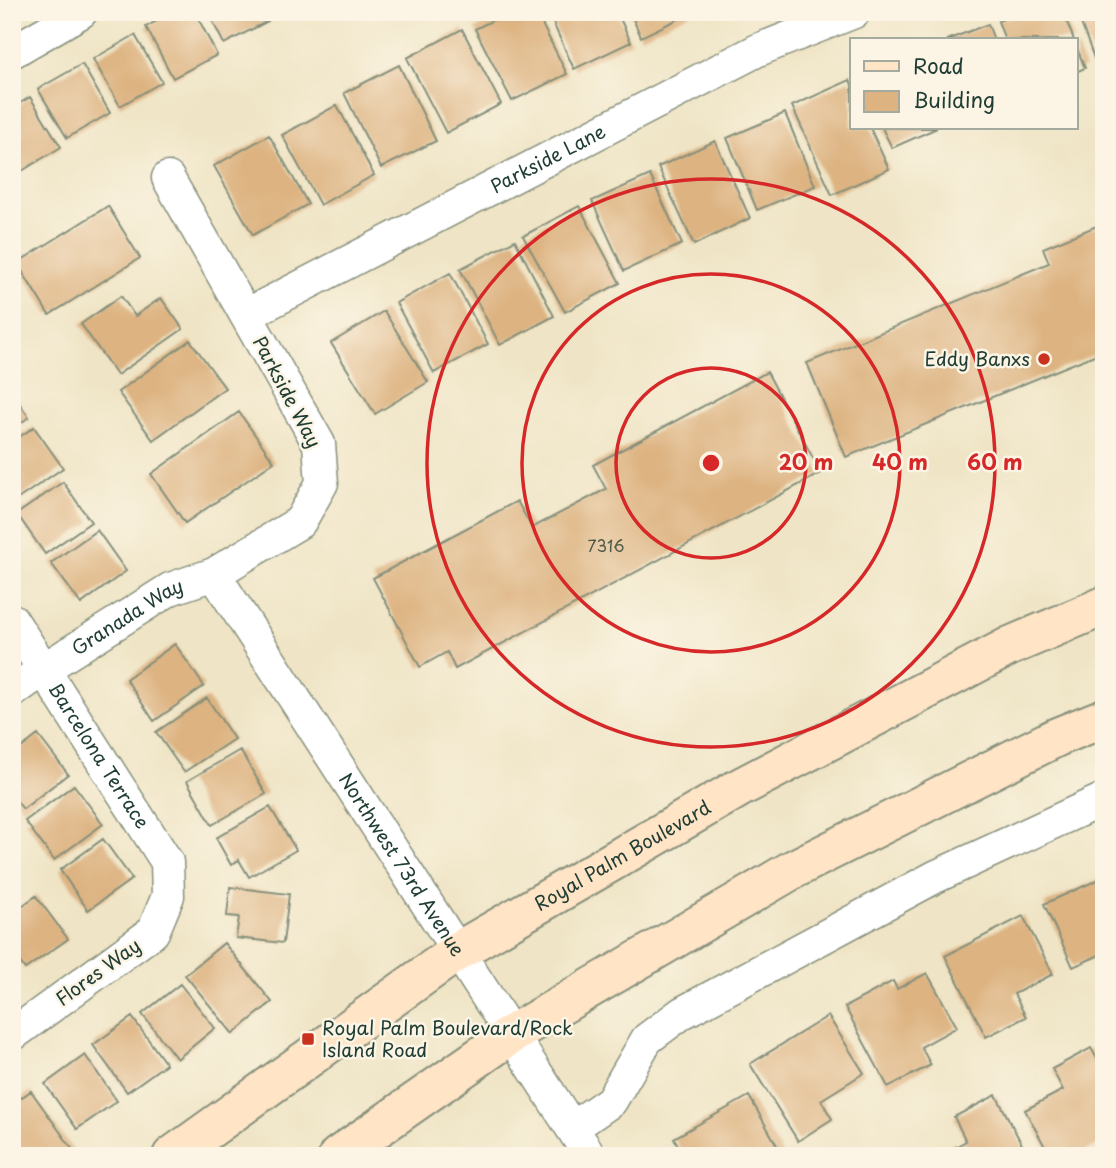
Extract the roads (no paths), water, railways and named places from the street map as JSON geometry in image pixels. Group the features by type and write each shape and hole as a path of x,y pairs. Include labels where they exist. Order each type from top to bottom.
{"main road":[{"name":"Royal Palm Boulevard","path":"172,1156 458,951 739,788 1010,646 1104,606"},
{"path":"338,1156 512,1034 792,870 1057,737 1104,718"}],"street":[{"path":"12,52 81,12"},
{"name":"Parkside Lane","path":"246,315 758,50 854,12"},
{"name":"Parkside Way","path":"168,178 319,444 322,483 300,522 214,574"},
{"name":"Granada Way","path":"12,692 170,589 214,574"},
{"name":"Northwest 73rd Avenue","path":"214,574 590,1156"},
{"name":"Barcelona Terrace","path":"12,620 167,862 168,896"},
{"path":"572,1128 611,1101 647,1039 682,1013 935,877 1104,799"},
{"name":"Flores Way","path":"12,1035 153,932 168,896"}],"place":[{"name":"Eddy Banxs","path":"1044,359"},
{"name":"Royal Palm Boulevard/Rock Island Road","path":"308,1039"}]}
